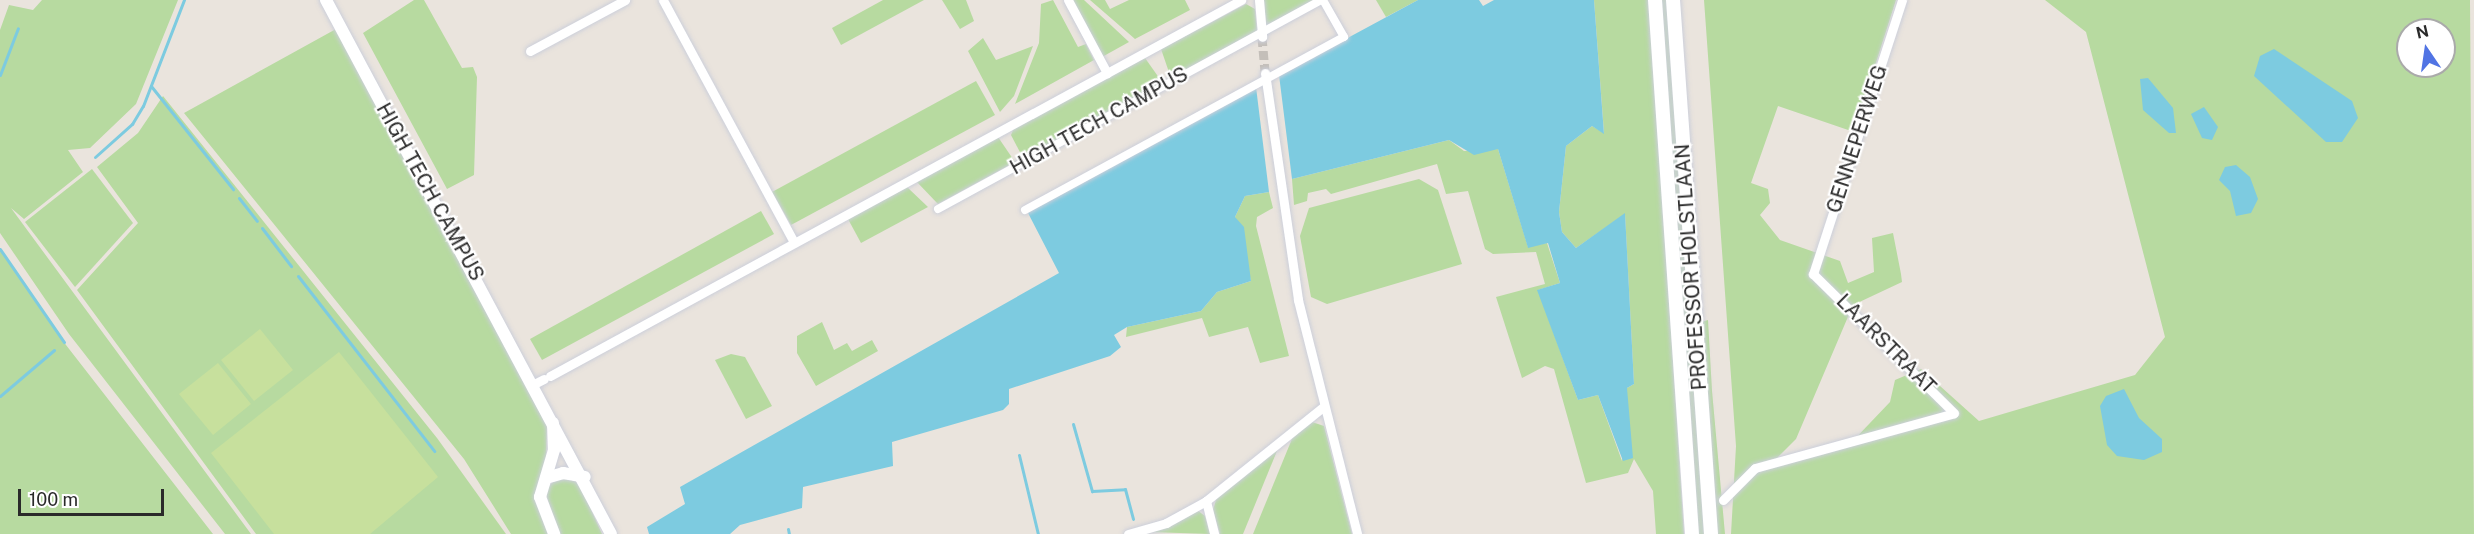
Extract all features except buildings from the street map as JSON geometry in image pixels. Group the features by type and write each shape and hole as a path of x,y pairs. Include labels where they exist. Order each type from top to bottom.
{"main road":[{"name":"PROFESSOR HOLSTLAAN","path":"1655,0 1692,534"},
{"name":"PROFESSOR HOLSTLAAN","path":"1673,0 1711,534"}],"street":[{"name":"HIGH TECH CAMPUS","path":"326,0 543,379 552,417 554,450 540,497 554,534"},
{"path":"530,51 625,0"},
{"path":"663,0 794,242"},
{"name":"HIGH TECH CAMPUS","path":"1068,0 1107,73"},
{"name":"HIGH TECH CAMPUS","path":"543,379 1241,0"},
{"path":"1259,0 1262,35"},
{"name":"HIGH TECH CAMPUS","path":"938,209 1262,35 1322,0 1344,37 1266,76 1025,210"},
{"name":"GENNEPERWEG","path":"1816,276 1902,0"},
{"path":"1266,76 1298,300 1323,407 1357,534"},
{"name":"LAARSTRAAT","path":"1723,500 1755,468 1954,413 1816,276"},
{"path":"1128,534 1166,523 1206,501 1323,407"},
{"name":"HIGH TECH CAMPUS","path":"552,417 585,477 608,532"},
{"path":"546,478 563,472 585,477"},
{"path":"1206,501 1214,534"}],"green space":[{"path":"42,0 178,0 136,104 90,148 68,150 83,172 24,219 11,208 251,534 225,534 69,334 0,233 0,30 9,5 33,10"},
{"path":"414,0 424,0 462,68 473,67 477,77 474,175 447,189 363,33"},
{"path":"883,0 924,0 841,45 832,28"},
{"path":"942,0 966,0 974,21 960,29"},
{"path":"1053,0 1078,47 1086,44 1094,60 1015,104 1039,43 1041,4"},
{"path":"1071,0 1084,0 1129,42 1102,57"},
{"path":"1090,0 1105,0 1110,9 1129,0 1185,0 1190,10 1135,39"},
{"path":"1264,0 1314,0 1266,26"},
{"path":"1376,0 1418,0 1386,17"},
{"path":"1594,0 1650,0 1684,534 1656,534 1653,491 1634,459 1628,473 1586,483 1554,369 1545,366 1522,378 1496,297 1545,284 1536,252 1493,254 1485,249 1468,191 1446,194 1437,164 1331,194 1326,189 1308,193 1307,201 1294,205 1292,179 1449,140 1464,151 1498,149 1528,247 1547,243 1560,283 1538,290 1578,400 1598,395 1622,461 1627,388 1634,384 1625,214 1576,248 1562,232 1559,212 1566,146 1592,126 1604,133"},
{"path":"1660,0 1667,0 1706,534 1698,534"},
{"path":"1704,0 1896,0 1854,132 1778,106 1751,183 1768,189 1770,203 1760,215 1780,240 1840,261 1848,283 1874,272 1872,238 1893,233 1902,282 1853,305 1796,439 1768,467 1849,445 1890,402 1895,380 1921,369 1979,421 2135,375 2165,337 2086,32 2045,0 2470,0 2474,534 1731,534 1736,446"},
{"path":"1246,4 1255,9 1257,31 1171,78 1161,49"},
{"path":"336,29 547,421 546,464 535,494 549,534 511,534 464,459 184,113"},
{"path":"983,38 996,60 1033,46 1014,96 1000,112 968,51"},
{"path":"1145,58 1162,82 1023,158 1011,135 1014,128"},
{"path":"976,81 995,115 791,225 772,192"},
{"path":"163,96 437,438 506,534 256,534 77,290 138,223 97,167 138,133"},
{"path":"998,137 1015,162 938,204 916,181"},
{"path":"92,169 133,223 75,287 25,222"},
{"path":"1419,179 1438,190 1462,264 1327,304 1311,297 1300,236 1309,208"},
{"path":"907,187 928,207 861,243 848,219"},
{"path":"1269,192 1273,208 1257,217 1256,226 1289,356 1260,363 1248,327 1209,337 1202,318 1126,337 1127,327 1201,311 1217,292 1251,281 1235,217 1245,196"},
{"path":"761,211 774,234 542,360 530,339"},
{"path":"0,249 66,345 213,534 0,534"},
{"path":"1708,320 1725,534 1715,534 1701,322"},
{"path":"822,322 834,350 847,343 852,351 872,340 878,351 816,386 797,353 797,336"},
{"path":"260,329 293,370 254,401 221,360"},
{"path":"339,352 438,477 370,534 274,534 211,453"},
{"path":"731,354 745,357 772,406 746,419 715,360"},
{"path":"218,363 251,404 213,435 179,394"},
{"path":"1312,422 1324,426 1352,534 1253,534 1294,434"},
{"path":"1279,446 1243,534 1220,534 1213,510 1218,493"},
{"path":"556,478 577,478 602,534 559,534 545,491"},
{"path":"1197,510 1205,516 1210,534 1150,532"}],"water":[{"path":"1418,0 1479,0 1483,6 1494,0 1594,0 1604,134 1592,126 1566,146 1559,212 1562,232 1576,248 1625,213 1634,384 1627,388 1633,458 1623,461 1598,395 1578,400 1537,290 1560,283 1548,243 1528,248 1498,149 1474,155 1449,140 1292,179 1279,75"},
{"path":"2274,49 2352,101 2358,118 2342,142 2326,142 2254,76 2260,56"},
{"path":"2148,78 2173,108 2176,133 2169,133 2143,110 2140,79"},
{"path":"1256,87 1269,192 1245,196 1235,217 1244,227 1251,281 1217,292 1201,311 1127,327 1114,335 1121,347 1110,356 1009,389 1009,404 1003,410 892,442 893,466 803,487 802,508 740,525 730,534 649,534 647,527 685,504 680,487 1059,273 1027,211"},
{"path":"2204,107 2218,127 2212,140 2202,138 2191,114"},
{"path":"2236,165 2250,177 2258,199 2251,213 2236,216 2230,191 2219,180 2225,167"},
{"path":"2124,389 2139,418 2162,439 2162,452 2144,460 2117,456 2107,445 2100,406 2106,396"}],"waterway":[{"path":"95,157 132,124 143,106 184,0"},
{"path":"0,75 18,28"},
{"path":"151,86 233,189"},
{"path":"239,198 257,221"},
{"path":"262,228 291,266"},
{"path":"0,249 64,342"},
{"path":"298,276 434,451"},
{"path":"0,396 54,350"},
{"path":"1073,424 1092,491 1125,489 1133,519"},
{"path":"1019,455 1038,534"},
{"path":"788,529 789,534"}],"tunnel":[{"path":"1262,37 1265,73"}]}
